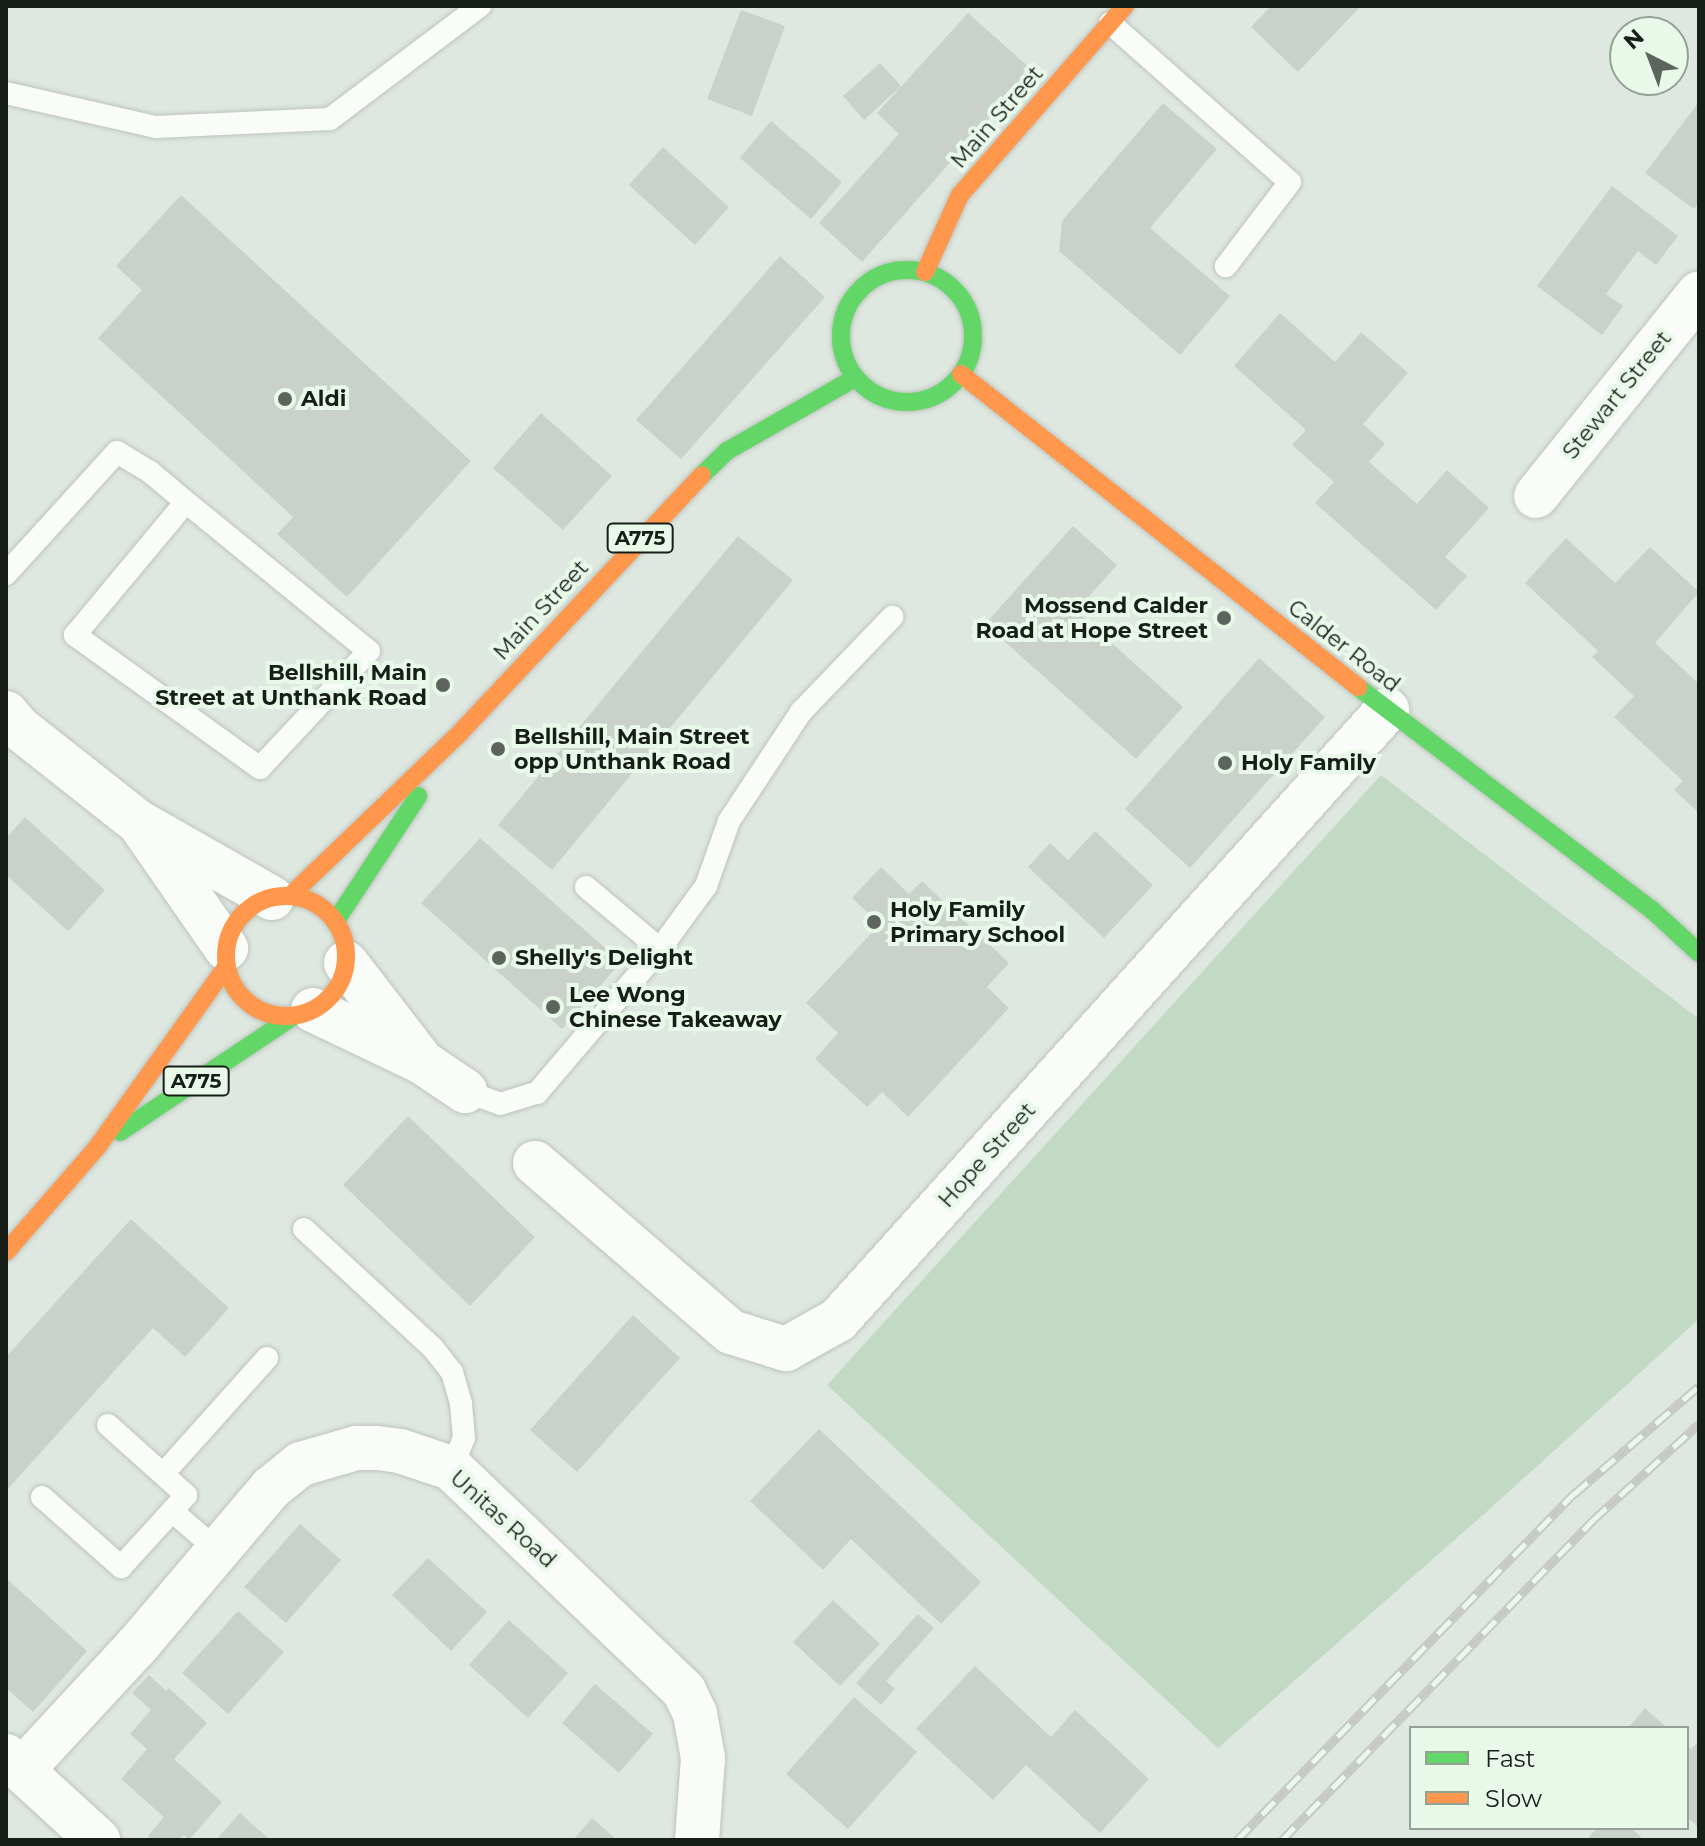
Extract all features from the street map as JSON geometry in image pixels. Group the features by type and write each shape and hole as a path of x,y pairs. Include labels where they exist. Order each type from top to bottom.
{"main road":[{"name":"Main Street","path":"925,272 960,195 1125,6"},
{"path":"905,270 925,272 944,281 959,295 969,314 973,334 971,355 961,374 947,389 930,399 909,402 889,400 871,392 855,378 845,359 841,339 843,319 852,299 866,285 884,274 905,270"},
{"name":"Calder Road","path":"961,374 1387,710 1651,909 1699,953"},
{"name":"Main Street","path":"281,897 456,737 672,504 727,451 855,378"},
{"name":"Main Street","path":"341,942 456,737"},
{"path":"281,897 308,900 341,942 341,982 304,1013 275,1015 257,1009 232,983 227,957 231,931 243,915 281,897"},
{"name":"A775","path":"6,1252 98,1146 227,957"},
{"name":"A775","path":"98,1146 304,1013"}],"street":[{"name":"Stewart Street","path":"1536,496 1699,293"},
{"name":"Hope Street","path":"535,1163 731,1332 786,1349 838,1320 1387,710"},
{"path":"6,713 19,728 138,822 281,897"},
{"path":"138,822 227,957"},
{"path":"341,942 422,1062"},
{"path":"304,1013 422,1062 465,1091"},
{"name":"Unitas Road","path":"14,1763 137,1646 271,1488 301,1464 327,1455 377,1448 400,1451 451,1468 684,1691 695,1714 703,1758 697,1840"},
{"path":"14,1763 98,1840"}],"lane":[{"path":"6,93 156,127 330,119 480,6"},
{"path":"1110,23 1290,182 1226,266"},
{"path":"6,574 117,452 149,471 369,651 260,768 75,635 186,502"},
{"path":"465,1091 500,1104 537,1093 660,949 706,886 729,821 801,712 892,617"},
{"path":"586,887 660,949"},
{"path":"304,1229 433,1348 452,1372 461,1404 464,1438 451,1468"},
{"path":"163,1474 267,1358"},
{"path":"42,1497 121,1567 186,1495 108,1425"},
{"path":"172,1511 217,1550"}],"green space":[{"path":"1381,775 1699,1019 1699,1319 1492,1507 1218,1748 827,1385"}],"building":[{"path":"1271,6 1361,6 1298,72 1251,27"},
{"path":"741,10 785,26 752,116 707,99"},
{"path":"968,13 1032,70 862,262 819,223 899,134 877,113"},
{"path":"880,63 901,86 864,120 843,96"},
{"path":"1699,102 1699,202 1694,209 1645,173"},
{"path":"1163,103 1217,149 1150,228 1230,296 1180,355 1059,251 1062,221"},
{"path":"771,121 842,182 811,219 740,158"},
{"path":"663,147 729,207 695,245 629,185"},
{"path":"1612,186 1678,236 1656,265 1638,251 1606,294 1623,306 1602,335 1537,286"},
{"name":"Aldi","path":"181,195 471,461 347,597 277,534 293,517 98,338 142,290 116,266"},
{"path":"780,256 825,297 681,459 636,420"},
{"path":"1280,313 1335,362 1361,332 1408,373 1363,424 1385,444 1369,462 1417,504 1447,470 1489,508 1445,557 1467,576 1436,610 1315,503 1334,482 1292,445 1306,430 1234,366"},
{"path":"541,413 612,476 563,530 493,468"},
{"path":"1073,526 1117,565 1076,611 1183,707 1136,759 985,624"},
{"path":"738,536 793,580 552,870 498,825"},
{"path":"1566,538 1615,583 1650,547 1699,592 1655,643 1699,684 1699,813 1674,790 1683,781 1614,717 1634,696 1592,657 1598,651 1525,583"},
{"name":"Holy Family","path":"1259,658 1325,717 1190,868 1125,809"},
{"path":"25,817 105,890 68,931 6,875 6,838"},
{"path":"1095,831 1153,885 1104,938 1028,867 1050,843 1068,860"},
{"path":"480,838 621,962 562,1029 421,903"},
{"path":"881,867 909,894 922,881 1009,963 987,987 1009,1008 908,1117 882,1092 867,1107 815,1059 838,1033 806,1003 880,924 852,898"},
{"path":"408,1116 535,1237 470,1306 343,1185"},
{"path":"131,1219 229,1308 185,1357 153,1328 6,1491 6,1357"},
{"path":"633,1315 680,1358 577,1472 530,1430"},
{"path":"819,1429 981,1582 941,1624 851,1539 823,1570 750,1501"},
{"path":"300,1524 341,1560 286,1623 244,1587"},
{"path":"428,1558 487,1612 451,1651 392,1595"},
{"path":"6,1578 87,1651 33,1712 6,1688"},
{"path":"833,1600 880,1644 840,1686 793,1642"},
{"path":"238,1611 284,1652 228,1714 182,1673"},
{"path":"918,1614 934,1628 886,1681 895,1689 881,1705 856,1683"},
{"path":"509,1620 568,1673 528,1718 469,1665"},
{"path":"975,1666 1051,1737 1075,1710 1149,1779 1100,1833 1026,1765 993,1800 916,1729"},
{"path":"149,1675 166,1691 169,1688 207,1723 174,1759 222,1802 189,1840 184,1835 179,1840 152,1840 148,1836 164,1817 121,1779 147,1749 130,1734 151,1710 132,1693"},
{"path":"595,1684 653,1734 619,1773 562,1723"},
{"path":"854,1697 917,1752 848,1829 786,1774"},
{"path":"1645,1708 1665,1726 1630,1726"},
{"path":"1699,1741 1699,1828 1689,1819 1689,1748"},
{"path":"240,1813 270,1840 216,1840"},
{"path":"592,1818 617,1840 573,1840"},
{"path":"1595,1830 1633,1830 1644,1840 1586,1840"}],"railway":[{"path":"1237,1840 1574,1494 1699,1386"},
{"path":"1282,1840 1593,1520 1699,1424"}],"traffic: fast":[{"path":"907,270 944,281 962,299 973,336 962,373 944,391 907,402 870,391 852,373 841,336 852,299 870,281 907,270"},
{"path":"702,475 727,451 855,378"},
{"path":"1358,687 1651,909 1699,953"},
{"path":"335,922 418,796"},
{"path":"120,1132 294,1016"}],"traffic: slow":[{"path":"925,272 960,195 1125,6"},
{"path":"961,374 1358,687"},
{"path":"290,896 456,737 702,475"},
{"path":"286,896 309,901 328,914 341,933 346,956 341,979 328,998 309,1011 286,1016 263,1011 244,998 231,979 226,956 231,933 244,914 263,901 286,896"},
{"path":"6,1252 98,1146 227,966"}],"place":[{"name":"Aldi","path":"285,399"},
{"name":"Mossend Calder Road at Hope Street","path":"1224,618"},
{"name":"Bellshill, Main Street at Unthank Road","path":"443,685"},
{"name":"Bellshill, Main Street opp Unthank Road","path":"498,749"},
{"name":"Holy Family","path":"1225,763"},
{"name":"Holy Family Primary School","path":"874,922"},
{"name":"Shelly's Delight","path":"499,958"},
{"name":"Lee Wong Chinese Takeaway","path":"553,1007"}]}
